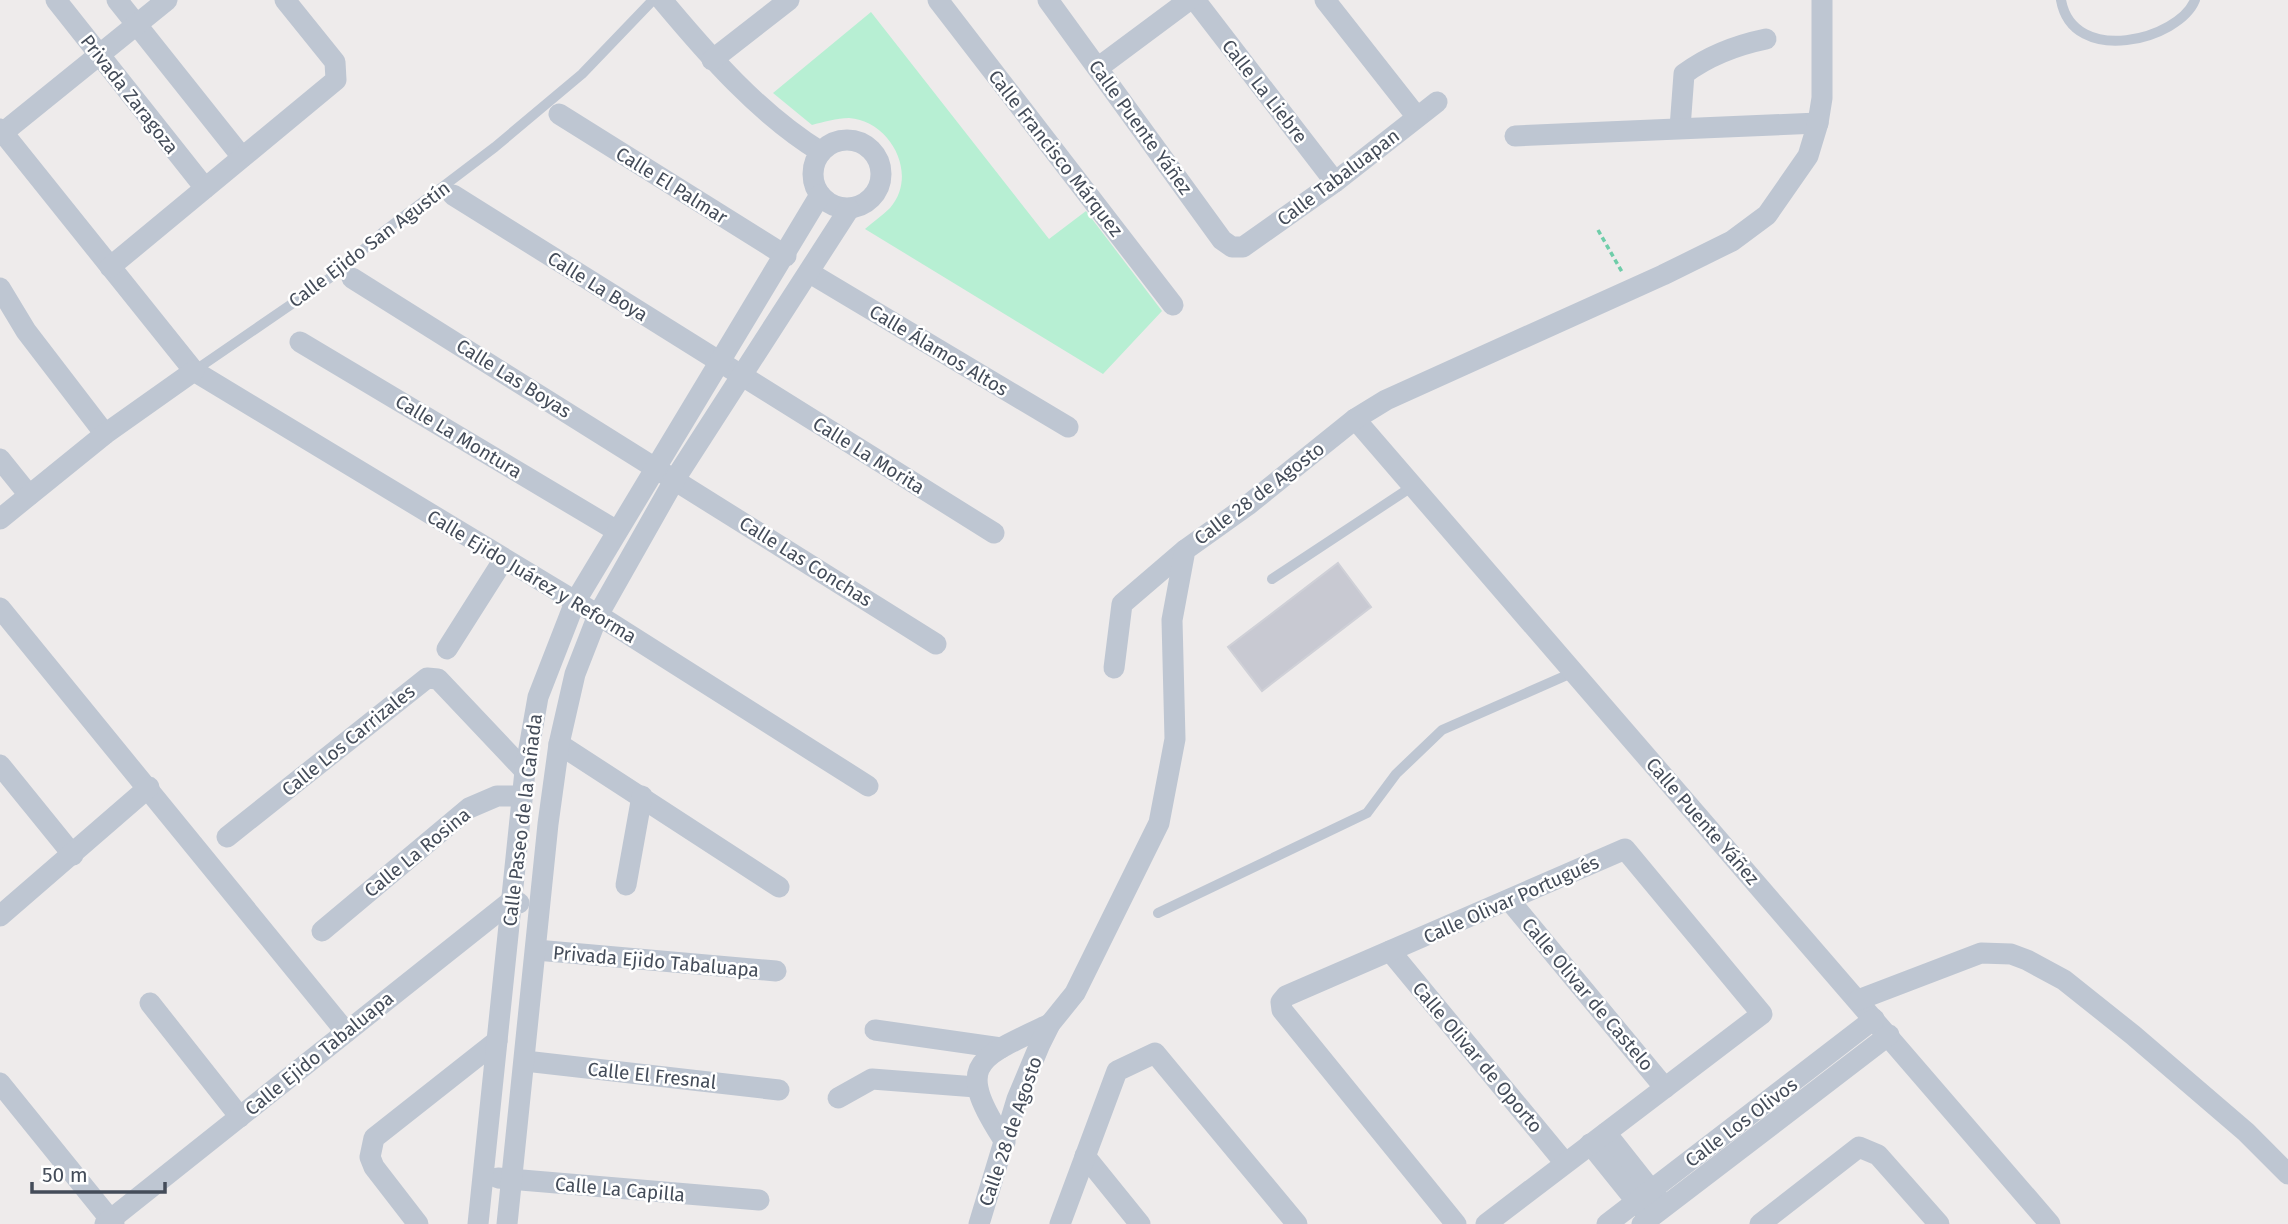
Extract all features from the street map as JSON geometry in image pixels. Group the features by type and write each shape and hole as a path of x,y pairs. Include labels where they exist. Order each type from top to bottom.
{"street":[{"name":"Privada Zaragoza","path":"56,0 205,188"},
{"path":"117,0 242,157"},
{"path":"1,132 167,0"},
{"path":"110,267 332,85 338,74 335,62 285,0"},
{"path":"662,0 712,60 802,140 821,152"},
{"path":"712,60 789,0"},
{"name":"Calle Francisco Márquez","path":"938,0 1173,305"},
{"name":"Calle Puente Yáñez","path":"1048,0 1222,240 1237,248"},
{"path":"1099,67 1189,0"},
{"name":"Calle La Liebre","path":"1195,0 1335,182"},
{"path":"1325,0 1417,117"},
{"name":"Calle 28 de Agosto","path":"979,1224 1017,1099 1050,1024 1074,993 1155,834 1163,811 1175,738 1172,620 1185,550 1248,505 1355,419 1386,401 1732,241 1767,215 1808,156 1818,122 1822,98 1822,0"},
{"path":"1680,128 1684,74 1699,63 1746,43 1766,38"},
{"name":"Calle Tabaluapan","path":"1237,248 1335,182 1437,102"},
{"name":"Calle El Palmar","path":"559,114 786,256"},
{"path":"1515,136 1818,122"},
{"name":"Calle Ejido Juárez y Reforma","path":"1,132 194,370 598,615 868,786"},
{"path":"841,140 863,144 879,161 881,171 877,192 860,206 849,209 838,207 820,195 813,173 821,152 841,140"},
{"name":"Calle La Boya","path":"453,195 744,376"},
{"name":"Calle Paseo de la Cañada","path":"478,1224 522,796 538,697 575,602 786,256 820,195"},
{"path":"744,376 849,209"},
{"name":"Calle Álamos Altos","path":"810,273 1068,427"},
{"name":"Calle Las Boyas","path":"352,278 675,479"},
{"path":"0,288 26,331 105,434"},
{"name":"Calle La Montura","path":"300,342 617,531"},
{"name":"Calle Ejido San Agustín","path":"0,519 105,434 194,370"},
{"name":"Calle Paseo de la Cañada","path":"507,1224 559,744 575,674 598,615 675,479 744,376"},
{"name":"Calle La Morita","path":"744,376 994,533"},
{"name":"Calle Puente Yáñez","path":"1355,419 2050,1224"},
{"path":"0,459 29,495"},
{"name":"Calle Las Conchas","path":"675,479 936,644"},
{"path":"1114,668 1122,604 1185,550"},
{"path":"447,649 504,559"},
{"path":"0,608 346,1031"},
{"name":"Calle Los Carrizales","path":"227,837 427,678 438,679 525,771"},
{"path":"559,744 779,887"},
{"path":"0,765 73,855"},
{"path":"0,916 149,787"},
{"name":"Calle La Rosina","path":"321,931 469,808 497,796 522,796"},
{"path":"626,885 642,796"},
{"name":"Calle Olivar Portugués","path":"1456,1224 1282,1010 1281,1002 1286,996 1625,849 1762,1014 1486,1224"},
{"name":"Calle Olivar de Castelo","path":"1510,901 1665,1088"},
{"path":"510,902 541,905"},
{"name":"Calle Ejido Tabaluapa","path":"109,1222 510,902"},
{"name":"Privada Ejido Tabaluapa","path":"536,950 776,971"},
{"name":"Calle Olivar de Oporto","path":"1390,951 1565,1163"},
{"path":"1858,1000 1981,953 2011,954 2027,960 2064,980 2133,1035 2246,1132 2288,1174"},
{"path":"150,1003 240,1117"},
{"name":"Calle Los Olivos","path":"1649,1208 1874,1019"},
{"path":"1005,1142 985,1112 976,1087 983,1063 1001,1048 1050,1024"},
{"path":"875,1030 1001,1048"},
{"name":"Calle Los Olivos","path":"1607,1224 1649,1208 1889,1035"},
{"path":"418,1224 374,1167 370,1157 374,1138 497,1041"},
{"path":"1060,1224 1117,1071 1155,1053 1297,1224"},
{"name":"Calle El Fresnal","path":"525,1061 779,1090"},
{"path":"838,1098 872,1079 976,1087"},
{"path":"0,1083 109,1222"},
{"path":"1598,1139 1649,1208"},
{"path":"1768,1222 1860,1147 1878,1155 1939,1224"},
{"path":"1085,1156 1140,1224"},
{"name":"Calle La Capilla","path":"482,1176 759,1200"}],"lane":[{"name":"Calle Ejido San Agustín","path":"194,370 337,273 383,232 495,147 582,74 653,0"},
{"path":"2061,0 2064,15 2070,25 2091,39 2109,42 2150,33 2183,19 2194,0"},
{"path":"1272,579 1413,486"},
{"path":"1158,913 1367,813 1396,774 1442,730 1574,672"}],"path":[{"path":"1598,230 1632,289"}],"green space":[{"path":"871,12 1049,239 1086,211 1162,311 1103,374 865,229 890,208 898,195 902,180 901,166 888,139 864,121 849,118 812,125 773,93"}],"building":[{"path":"1338,563 1371,607 1262,691 1228,647"}]}
